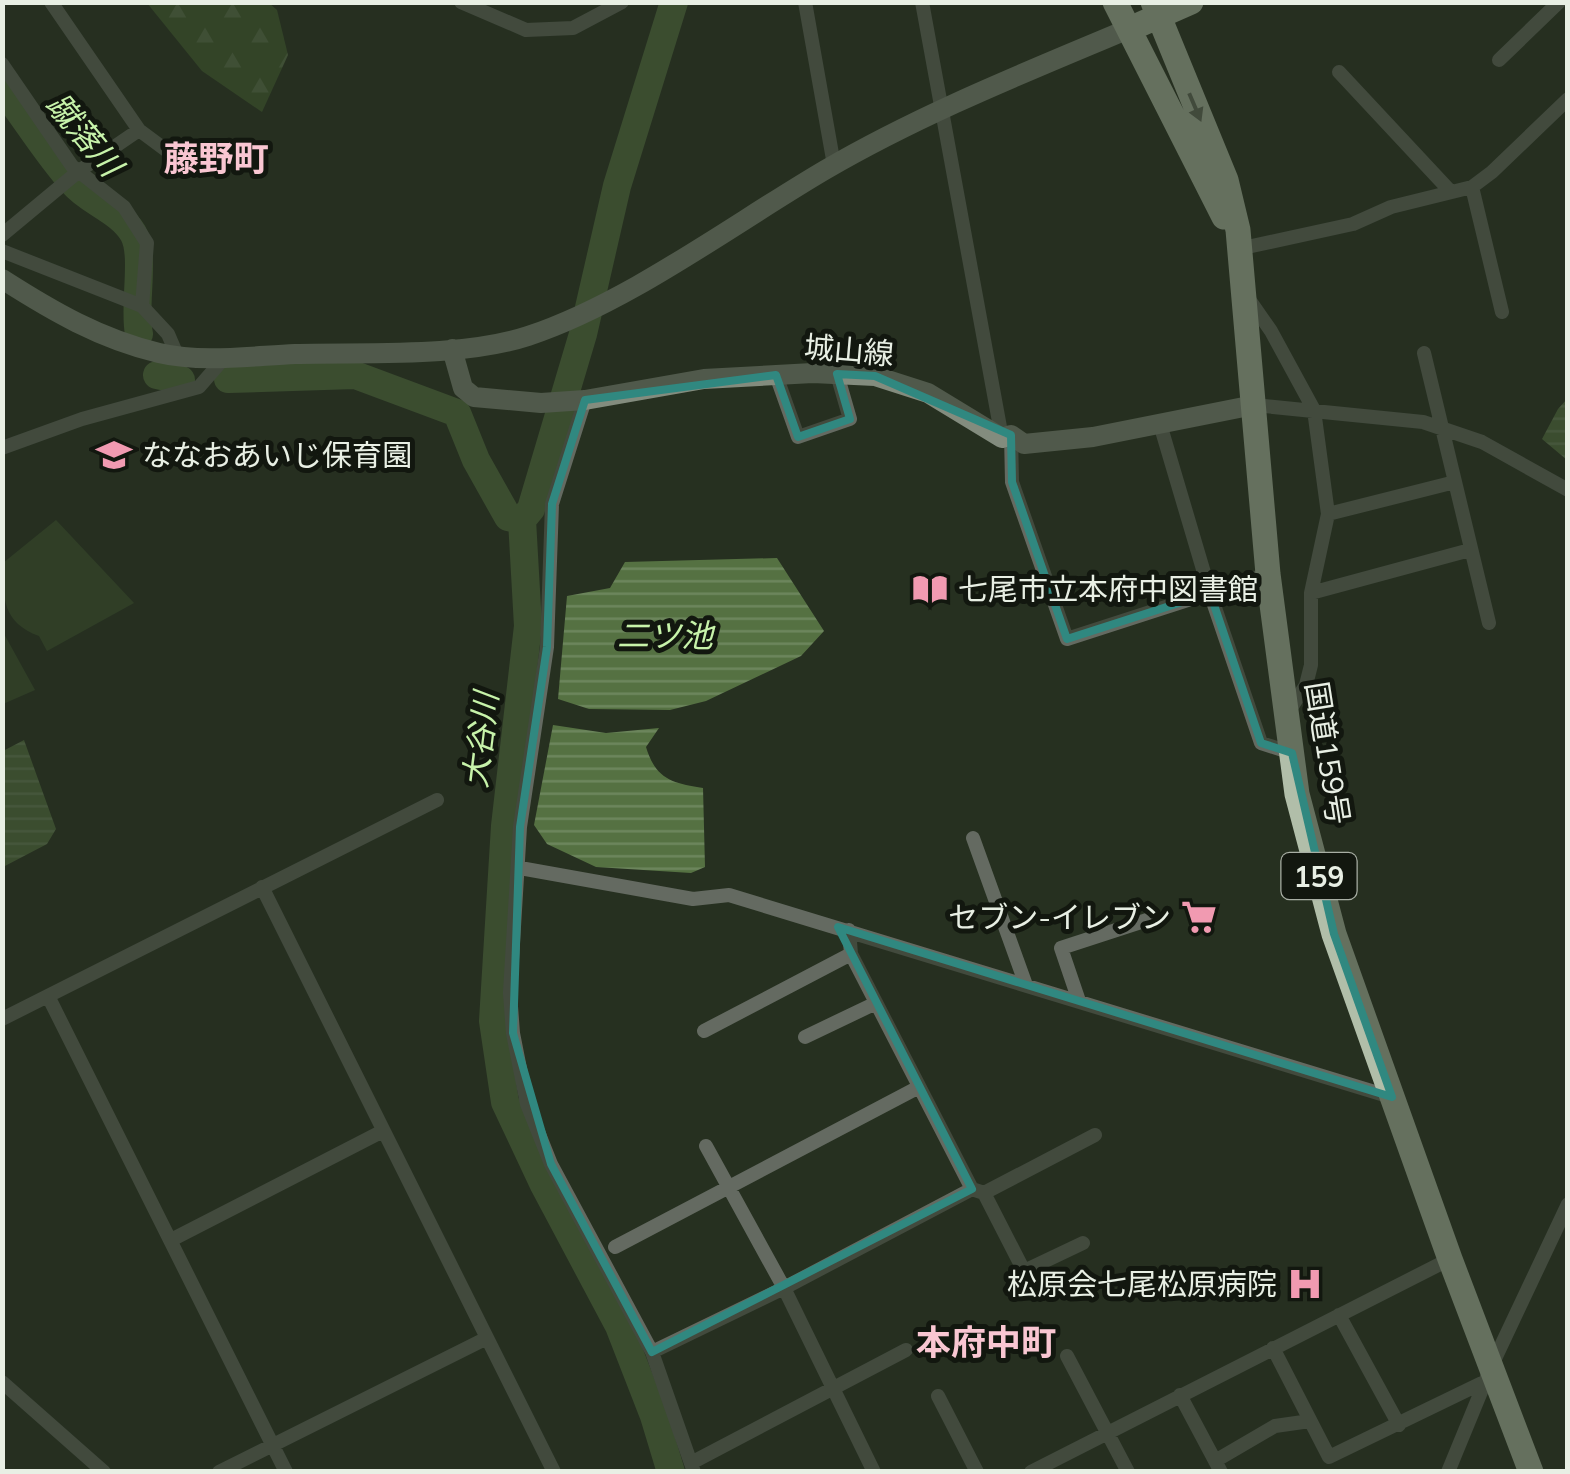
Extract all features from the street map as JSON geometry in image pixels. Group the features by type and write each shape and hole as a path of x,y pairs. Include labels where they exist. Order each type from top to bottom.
{"highway":[{"name":"159","path":"1115,2 1126,30"},
{"path":"1126,30 1154,10 1191,2"},
{"name":"国道159号","path":"1154,10 1226,180 1238,230 1268,574 1296,794 1334,934 1489,1373 1531,1472"},
{"name":"国道159号","path":"1126,30 1217,201 1238,249"}],"main road":[{"path":"2,279 56,314 100,336 164,354 225,357 452,349 526,337 603,302 834,165 940,108 1126,30"},
{"name":"城山線","path":"452,349 463,388 474,397 540,403 704,379 776,374 875,376 928,393 1024,444 1160,424 1254,405"}],"street":[{"path":"51,2 139,130 182,162"},
{"path":"461,2 526,30 573,28 622,2"},
{"path":"805,2 834,165"},
{"path":"922,2 1012,482 1067,639 1268,574"},
{"path":"1499,60 1559,2"},
{"path":"2,64 78,171 124,208 147,243 136,304"},
{"path":"1339,72 1451,192"},
{"path":"1238,249 1353,224 1391,207 1472,187 1568,99"},
{"path":"2,234 78,171 139,130"},
{"path":"1472,187 1502,312"},
{"path":"2,250 136,304 168,334 177,355"},
{"path":"1242,289 1271,331 1314,410 1328,514 1311,592 1312,665 1306,685 1288,714"},
{"path":"1424,353 1489,623"},
{"path":"2,448 82,419 199,387 225,357"},
{"path":"776,374 798,437 850,419 836,374"},
{"path":"580,400 552,504 546,646 520,828 510,993 512,1033 527,1104 551,1164 652,1352 693,1467 906,1350"},
{"path":"1254,405 1424,422 1482,442 1568,490"},
{"path":"1160,424 1210,593 1261,743 1292,752"},
{"path":"1328,514 1455,482"},
{"path":"1311,592 1470,550"},
{"path":"2,1019 437,800"},
{"path":"974,838 1026,984"},
{"path":"520,868 693,900 729,896 1392,1097"},
{"path":"262,887 554,1472"},
{"path":"1079,1001 1061,948 1148,920"},
{"path":"849,930 851,954 876,1003 1024,1271 1083,1243"},
{"path":"704,1031 851,954"},
{"path":"48,996 286,1472"},
{"path":"805,1038 876,1003"},
{"path":"616,1246 920,1087"},
{"path":"171,1240 383,1132"},
{"path":"652,1352 1095,1135"},
{"path":"706,1146 784,1288 874,1472"},
{"path":"1448,1472 1489,1373 1568,1204"},
{"path":"1031,1472 1450,1259"},
{"path":"1340,1314 1399,1425"},
{"path":"219,1472 487,1338"},
{"path":"1273,1348 1329,1457 1399,1425 1489,1373"},
{"path":"1068,1356 1128,1472"},
{"path":"2,1382 104,1472"},
{"path":"1180,1395 1218,1466 1275,1426 1310,1420"},
{"path":"938,1396 976,1472"}],"highlighted area":[{"path":"837,374 875,376 1011,435 1012,482 1067,639 1210,593 1261,743 1292,753 1334,934 1392,1097 838,927 972,1189 652,1352 551,1164 513,1033 520,827 547,647 552,504 585,400 776,375 798,437 850,419"}],"shaded area":[{"path":"56,520 134,603 47,651 39,636 18,624 7,607 3,563"},
{"path":"3,632 35,690 2,704"}],"green space":[{"path":"147,3 269,3 277,10 288,55 262,112 202,71"}],"water":[{"path":"1567,399 1567,460 1542,439"},
{"name":"二ツ池","path":"777,558 824,631 801,656 706,701 670,710 589,709 558,699 567,596 610,588 625,562"},
{"name":"二ツ池","path":"553,725 606,733 659,728 646,747 655,767 674,782 703,788 705,867 691,873 596,867 547,844 534,825"},
{"path":"24,740 56,829 47,844 3,867 3,751"}],"waterway":[{"name":"大谷川","path":"671,1472 619,1326 505,1102 493,1021 505,826 528,626 522,520 531,509 583,334 617,186 674,2"},
{"name":"蹴落川","path":"2,88 73,183 120,218 133,233 139,254 139,334"},
{"name":"蹴落川","path":"157,375 181,380"},
{"name":"蹴落川","path":"228,379 355,375 457,413 476,460 508,517 522,520"}],"place":[{"name":"ななおあいじ保育園","path":"114,455"},
{"name":"七尾市立本府中図書館","path":"930,589"},
{"name":"セブン-イレブン","path":"1199,917"},
{"name":"松原会七尾松原病院","path":"1305,1284"}],"district":[{"name":"藤野町","path":"216,158"},
{"name":"本府中町","path":"986,1342"}]}
